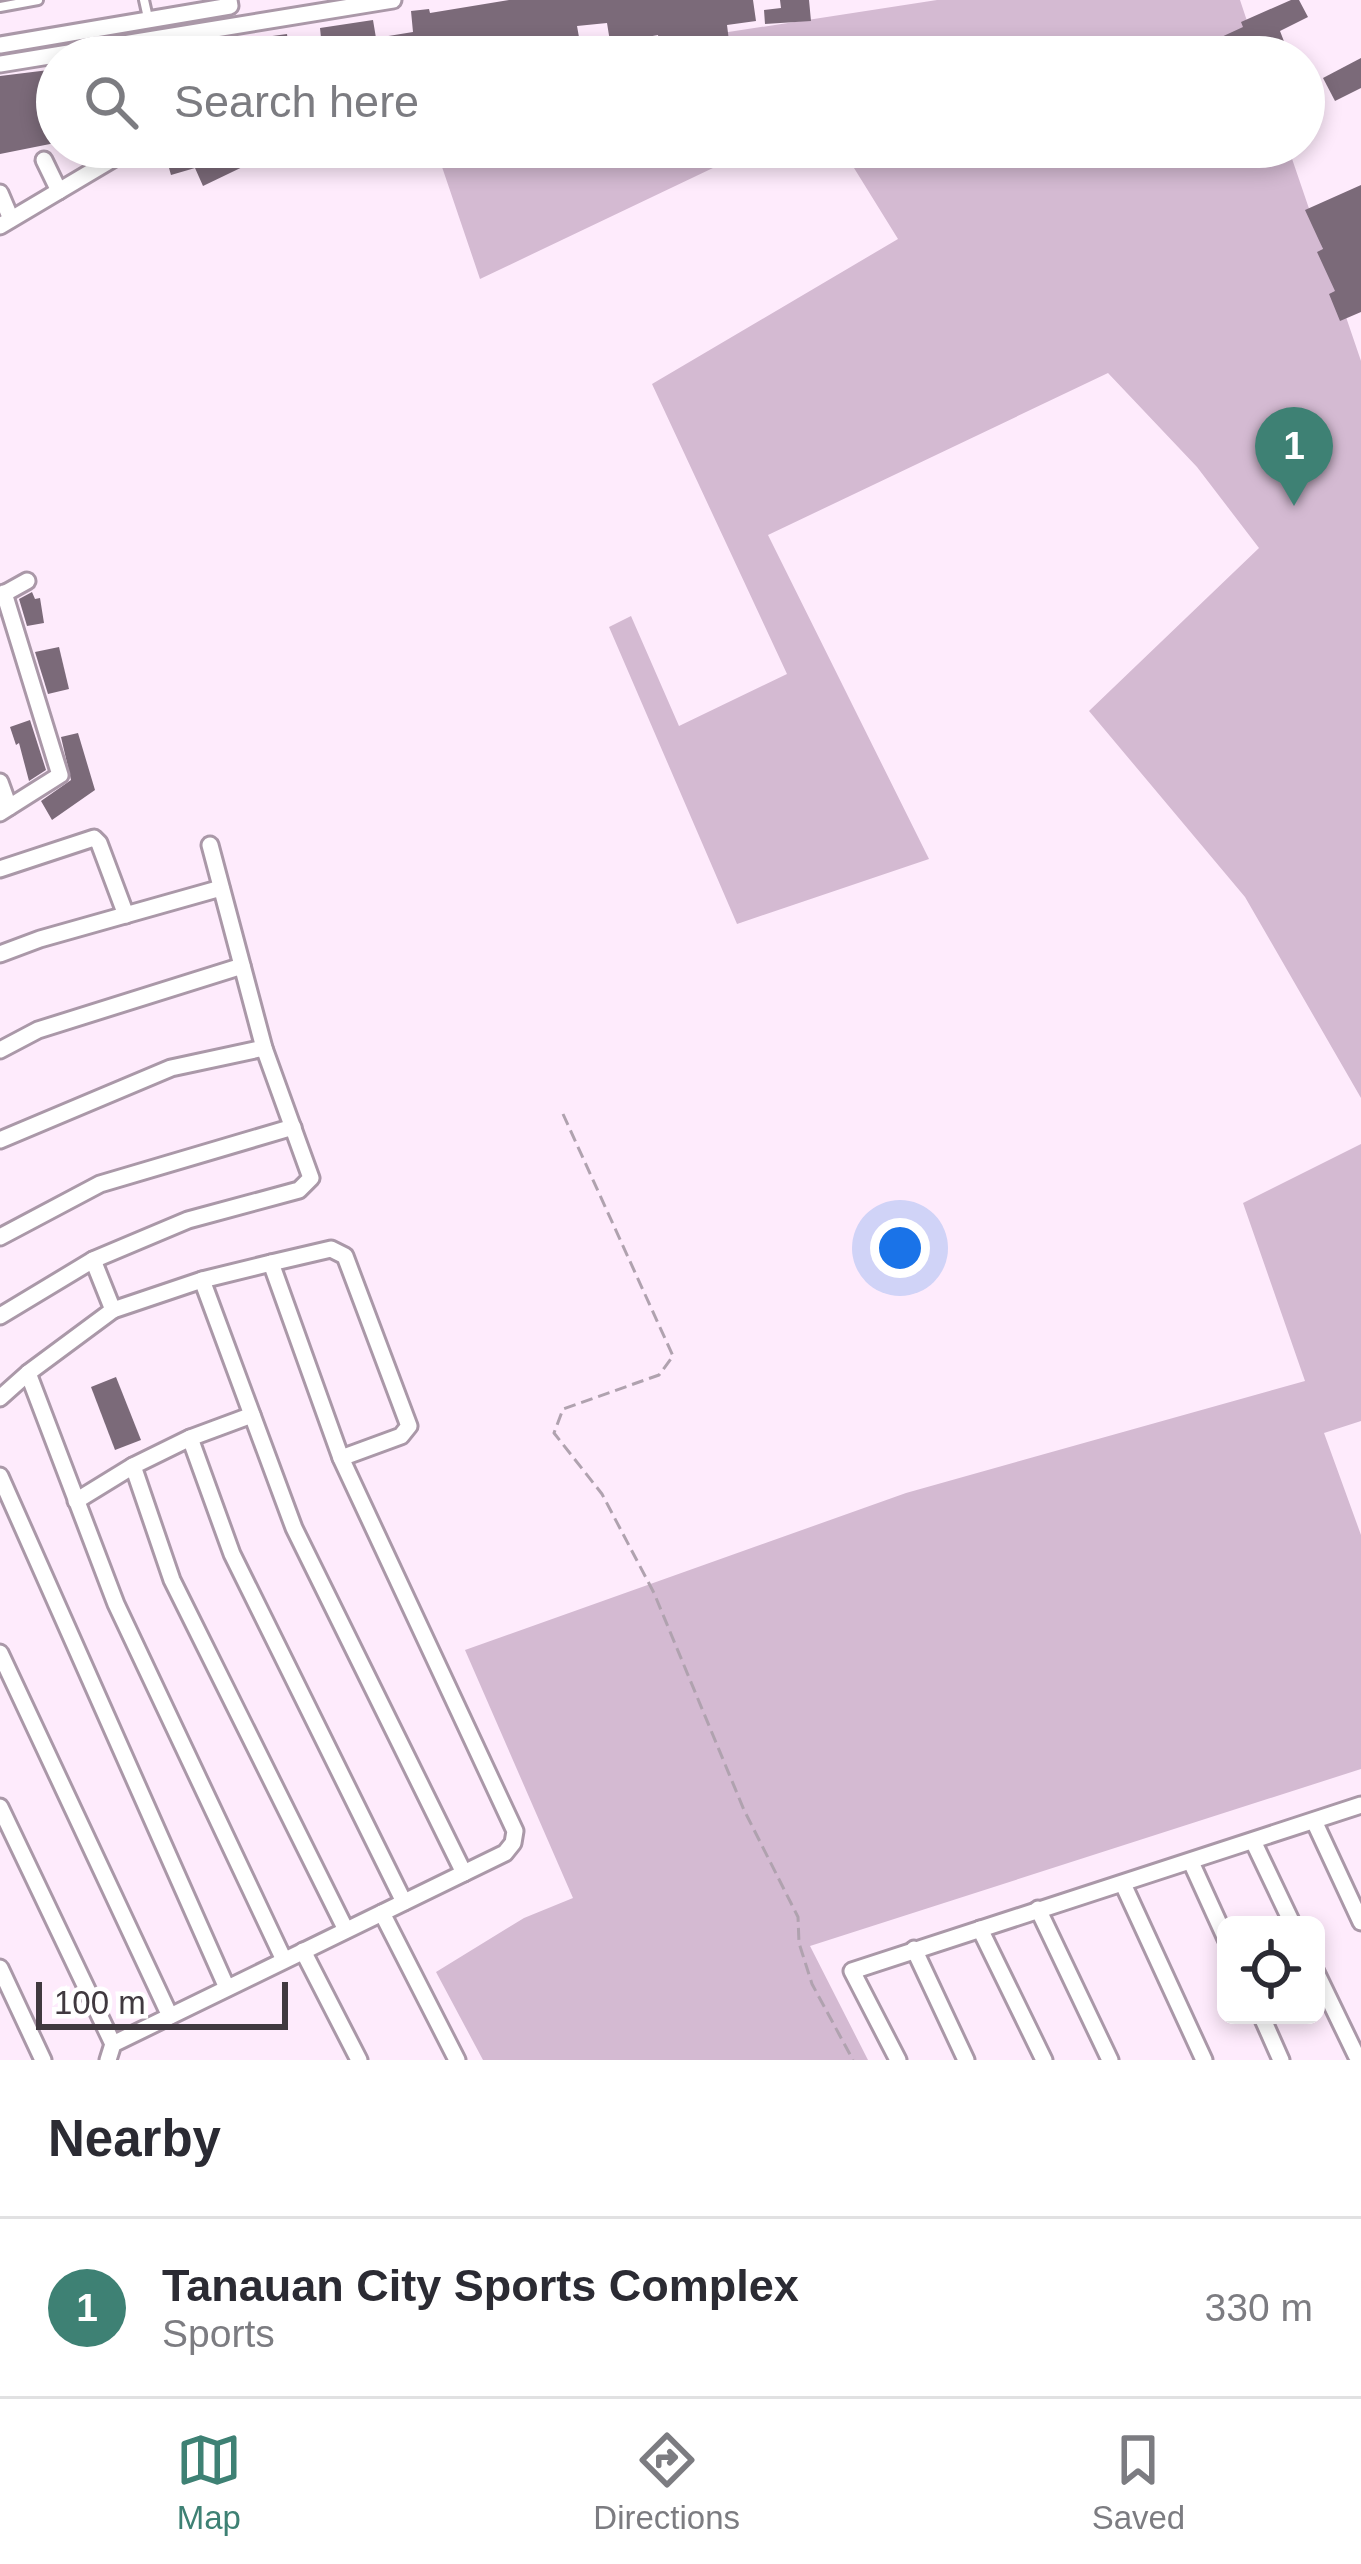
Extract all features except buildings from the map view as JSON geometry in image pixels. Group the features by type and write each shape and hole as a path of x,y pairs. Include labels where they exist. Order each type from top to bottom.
{"street":[{"path":"49,36 206,5 230,6 229,0"},
{"path":"172,36 393,0"},
{"path":"0,44 36,38"},
{"path":"0,64 36,58"},
{"path":"48,168 58,191"},
{"path":"0,193 6,222 97,168"},
{"path":"0,782 4,810 59,775 2,595 27,581"},
{"path":"0,869 94,838 125,915"},
{"path":"0,1316 92,1260 188,1220 306,1186 311,1178 265,1048 210,845"},
{"path":"0,954 221,888"},
{"path":"0,1050 38,1030 242,966"},
{"path":"0,1140 171,1068 265,1048"},
{"path":"0,1237 100,1184 292,1127"},
{"path":"0,1399 113,1310 202,1280 331,1249 345,1256 409,1426 401,1436 341,1457"},
{"path":"92,1260 113,1310"},
{"path":"0,1808 111,2052 170,2016 464,1873 513,1843 514,1831 341,1457 271,1263"},
{"path":"202,1280 294,1528 464,1873"},
{"path":"28,1373 116,1604 284,1960"},
{"path":"76,1501 190,1438 252,1415"},
{"path":"190,1438 232,1554 404,1902"},
{"path":"133,1466 172,1580 346,1930"},
{"path":"0,1477 227,1988"},
{"path":"0,1654 170,2016"},
{"path":"898,2060 851,1971 1361,1805"},
{"path":"1314,1821 1361,1922"},
{"path":"1253,1841 1289,1916"},
{"path":"1191,1862 1217,1919"},
{"path":"1123,1884 1204,2060"},
{"path":"1038,1909 1110,2060"},
{"path":"382,1913 457,2060"},
{"path":"980,1929 1044,2060"},
{"path":"914,1949 966,2060"},
{"path":"303,1951 359,2060"},
{"path":"0,1968 43,2060"},
{"path":"1325,1992 1354,2056"},
{"path":"1265,2024 1281,2060"}],"lane":[{"path":"0,7 38,0"},
{"path":"144,0 148,20"}],"path":[{"path":"563,1114 673,1356 659,1375 563,1409 554,1432 602,1494 654,1593 745,1810 798,1916 799,1943 812,1984 853,2060"}],"shaded area":[{"path":"937,0 1240,0 1252,36 703,36"},
{"path":"442,168 713,168 480,279"},
{"path":"854,168 1295,168 1361,361 1361,1098 1245,897 1089,711 1259,548 1197,467 1108,373 768,535 929,859 737,924 609,627 631,616 679,726 787,674 652,384 898,239"},
{"path":"1361,1144 1361,1421 1324,1433 1361,1535 1361,1769 810,1946 868,2060 483,2060 436,1972 524,1918 573,1898 465,1650 906,1493 1305,1381 1243,1203"}],"place":[{"name":"Tanauan City Sports Complex","path":"1294,506"}]}
